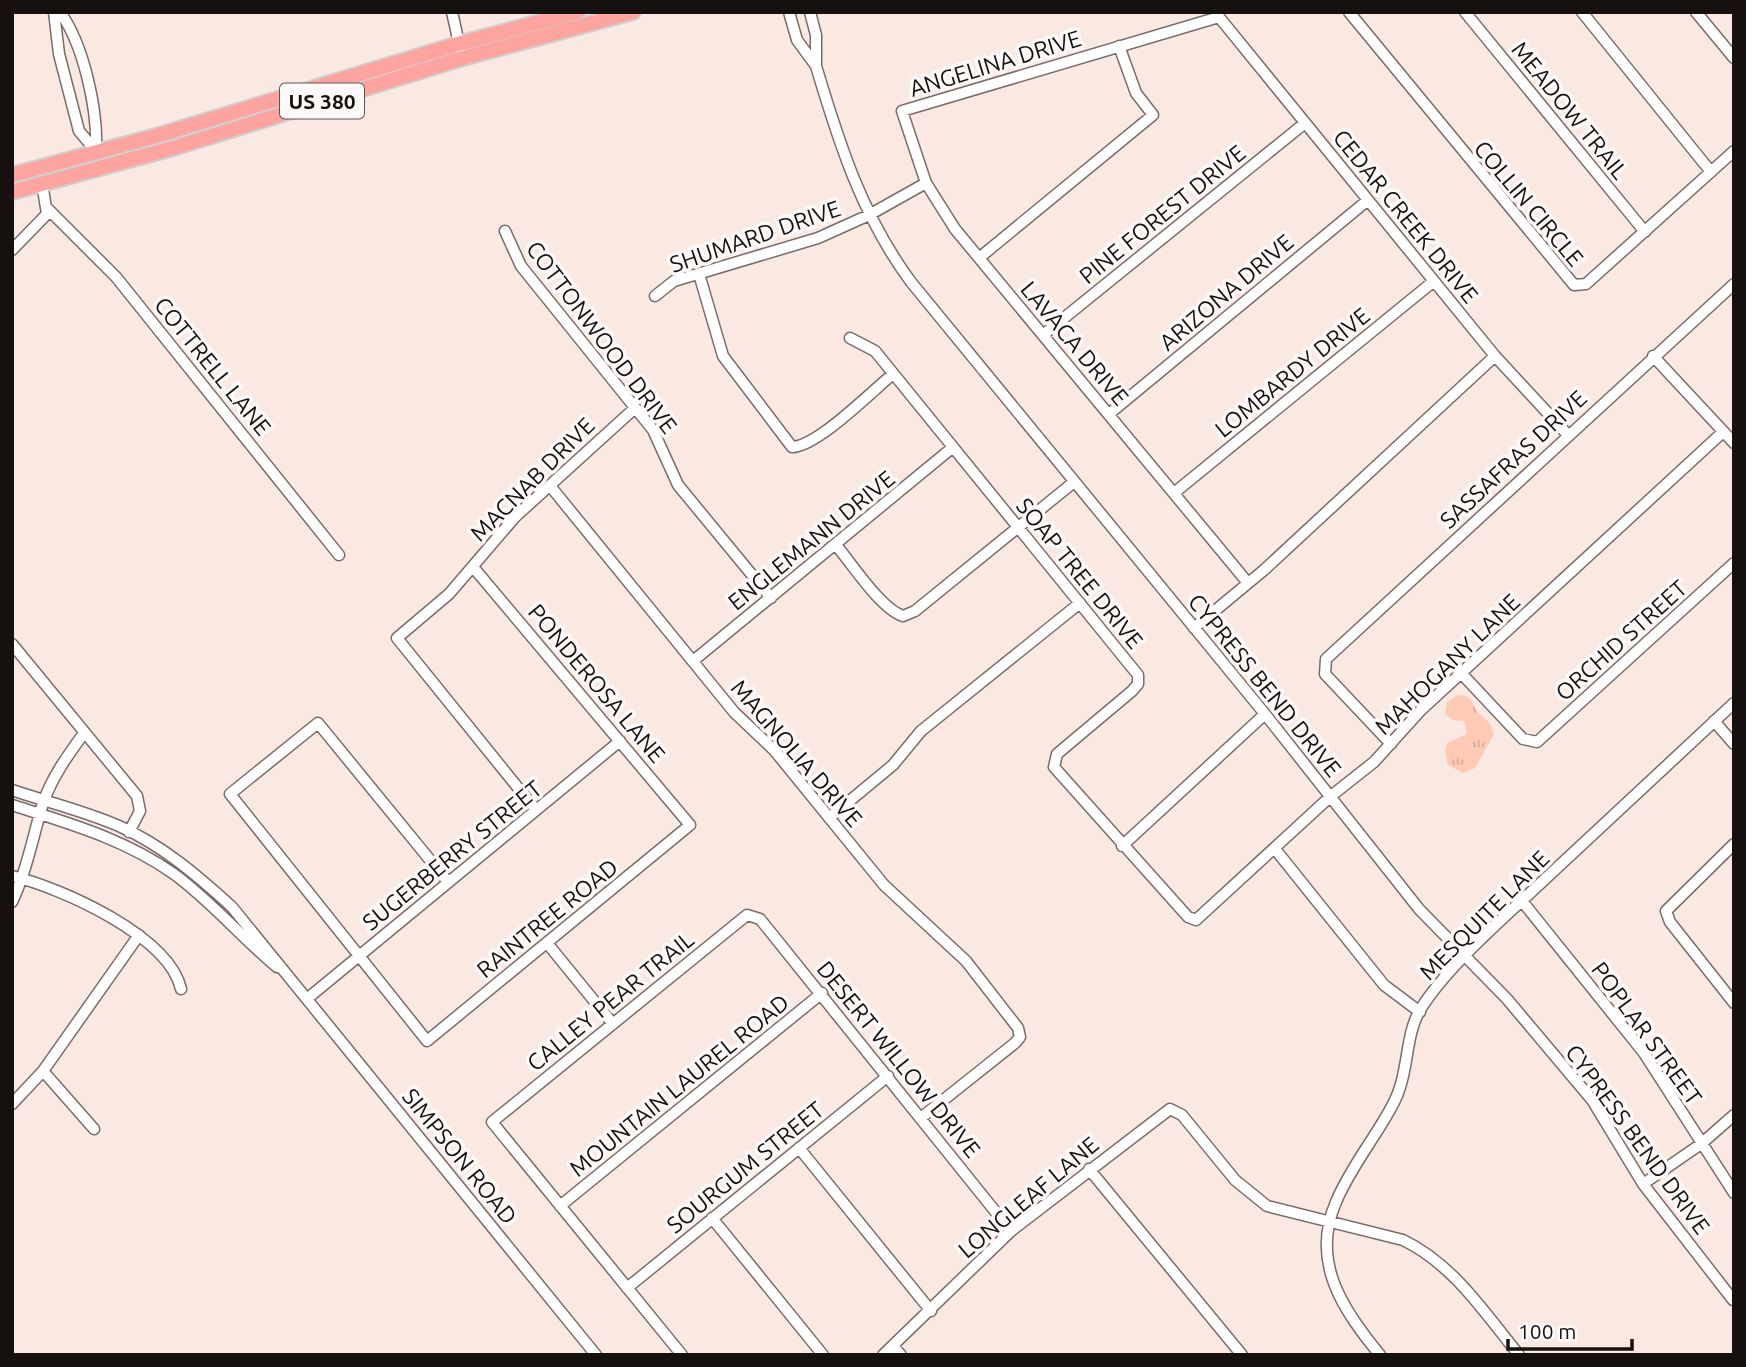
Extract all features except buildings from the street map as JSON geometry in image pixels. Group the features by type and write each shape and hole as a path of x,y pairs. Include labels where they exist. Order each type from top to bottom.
{"highway":[{"name":"US 380","path":"12,175 156,136 458,44 577,12"},
{"name":"US 380","path":"12,192 173,148 463,58 633,12"}],"street":[{"path":"54,12 59,54 79,131 96,151"},
{"path":"60,12 75,43 98,124 96,151"},
{"path":"453,12 463,58"},
{"name":"CYPRESS BEND DRIVE","path":"789,12 797,40 816,66"},
{"name":"CYPRESS BEND DRIVE","path":"810,12 816,35 816,66 844,157 869,215 911,282 1331,796 1419,909 1507,999 1592,1100 1643,1184 1733,1300"},
{"name":"COLLIN CIRCLE","path":"1349,12 1569,282 1578,286 1586,284 1734,151"},
{"name":"MEADOW TRAIL","path":"1465,12 1645,232"},
{"path":"1582,12 1712,172"},
{"path":"1696,12 1734,58"},
{"name":"ANGELINA DRIVE","path":"902,111 1219,17"},
{"name":"CEDAR CREEK DRIVE","path":"1219,17 1494,356 1568,435"},
{"path":"979,258 1153,115 1136,93 1119,46"},
{"name":"LAVACA DRIVE","path":"902,111 926,183 955,229 1248,583"},
{"name":"PINE FOREST DRIVE","path":"1043,335 1305,123"},
{"path":"12,250 42,222 48,209 42,183"},
{"name":"SHUMARD DRIVE","path":"655,296 674,281 818,238 869,215 926,183"},
{"name":"ARIZONA DRIVE","path":"1109,414 1368,200"},
{"name":"COTTRELL LANE","path":"48,209 116,276 340,555"},
{"name":"COTTONWOOD DRIVE","path":"505,231 521,266 653,430 678,485 771,598"},
{"path":"699,274 723,356 792,447 801,446 893,374"},
{"name":"LOMBARDY DRIVE","path":"1174,493 1434,281"},
{"name":"SASSAFRAS DRIVE","path":"1391,744 1325,674 1323,666 1326,659 1653,356 1732,288"},
{"name":"SOAP TREE DRIVE","path":"850,338 875,351 1080,603 1139,680 1132,691 1062,748 1053,761 1054,767 1188,918 1196,920"},
{"path":"1194,628 1248,583 1494,356"},
{"path":"1653,356 1734,443"},
{"name":"MACNAB DRIVE","path":"536,810 397,638 433,610 473,567 504,527 635,408"},
{"name":"MAHOGANY LANE","path":"1196,920 1391,744 1461,673 1723,432"},
{"name":"ENGLEMANN DRIVE","path":"693,661 952,448"},
{"path":"836,545 884,603 903,617 915,611 1074,482"},
{"name":"MAGNOLIA DRIVE","path":"551,487 734,712 774,750 897,900 966,961 1018,1028 1020,1037 922,1117"},
{"name":"ORCHID STREET","path":"1461,673 1523,739 1533,743 1734,563"},
{"name":"PONDEROSA LANE","path":"473,567 690,825"},
{"path":"829,818 893,765 921,731 1080,603"},
{"path":"12,644 137,796 140,811 129,832"},
{"name":"MESQUITE LANE","path":"1380,1355 1340,1302 1328,1257 1329,1223 1336,1201 1402,1087 1413,1025 1420,1012 1436,988 1522,901 1734,703"},
{"path":"1122,846 1265,715"},
{"path":"1714,722 1734,744"},
{"path":"359,955 230,794 318,723 448,883"},
{"path":"12,902 44,801 61,765 85,733"},
{"name":"SUGERBERRY STREET","path":"308,998 620,741"},
{"name":"SIMPSON ROAD","path":"12,790 129,832 202,879 257,934 596,1355"},
{"name":"SIMPSON ROAD","path":"12,805 114,840 163,867 204,899 247,942 294,980"},
{"name":"RAINTREE ROAD","path":"359,955 427,1041 690,825"},
{"path":"1734,844 1666,911 1670,922 1734,1003"},
{"path":"1275,849 1384,985 1420,1012"},
{"path":"18,877 106,915 139,935 170,962 181,989"},
{"name":"POPLAR STREET","path":"1522,901 1644,1053 1734,1193"},
{"name":"CALLEY PEAR TRAIL","path":"560,1206 492,1122 747,915 754,915"},
{"name":"DESERT WILLOW DRIVE","path":"754,915 822,993 1011,1231"},
{"path":"12,1104 43,1071 139,935"},
{"path":"547,943 613,1024"},
{"name":"MOUNTAIN LAUREL ROAD","path":"560,1206 822,993"},
{"path":"43,1071 94,1129"},
{"name":"SOURGUM STREET","path":"627,1288 888,1076"},
{"name":"LONGLEAF LANE","path":"884,1355 1011,1231 1165,1110 1174,1109 1250,1195 1266,1206 1329,1223"},
{"path":"1643,1184 1701,1144 1734,1115"},
{"path":"799,1148 930,1311"},
{"path":"1090,1169 1242,1355"},
{"path":"560,1206 682,1355"},
{"path":"712,1218 823,1355"},
{"path":"1329,1223 1403,1240 1423,1250 1454,1276 1518,1355"},
{"path":"893,1346 901,1355"}],"green space":[{"path":"1458,695 1469,698 1489,723 1494,734 1475,768 1463,773 1448,765 1445,751 1447,743 1467,734 1464,721 1453,720 1445,714 1447,702"}]}
